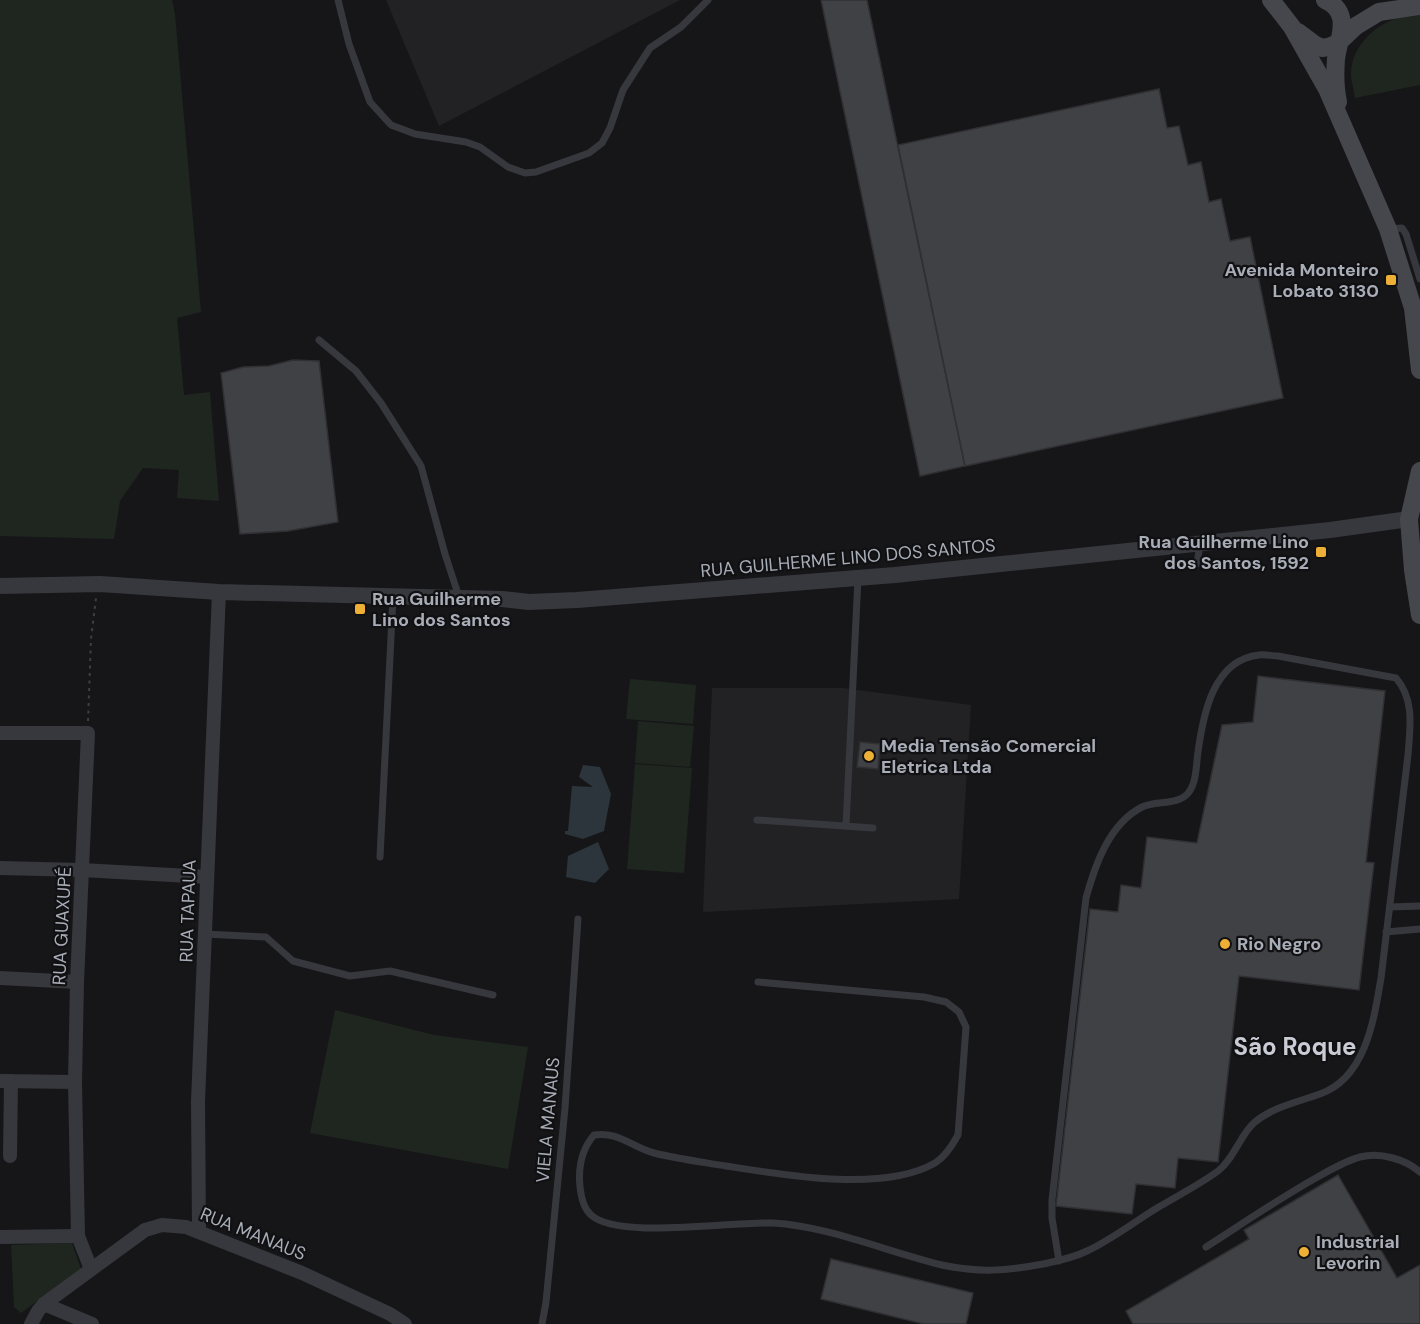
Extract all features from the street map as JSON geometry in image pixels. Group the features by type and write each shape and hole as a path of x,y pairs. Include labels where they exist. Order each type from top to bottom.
{"main road":[{"path":"1271,0 1292,27 1327,89 1388,229 1417,305 1420,370"},
{"path":"1325,0 1340,13 1342,21 1341,40 1336,57 1336,76 1337,98 1346,132"},
{"path":"1292,27 1322,48 1334,46 1356,26 1379,12 1420,6"},
{"path":"1420,471 1418,490 1409,519 1413,570 1420,615"}],"street":[{"name":"RUA GUILHERME LINO DOS SANTOS","path":"0,586 100,584 219,592 502,599 529,602 577,600 858,578 1200,544 1409,519"},
{"name":"RUA TAPAUA","path":"199,1232 198,1101 219,592"},
{"path":"0,733 88,733"},
{"name":"RUA GUAXUPÉ","path":"88,733 75,1082 78,1236 91,1269"},
{"path":"0,868 207,877"},
{"path":"0,978 77,982"},
{"path":"10,1156 6,1081 75,1082"},
{"name":"RUA MANAUS","path":"44,1304 145,1230 162,1224 186,1227 302,1273 390,1314 405,1324"},
{"path":"0,1237 78,1236"},
{"path":"31,1324 44,1304 92,1324"}],"lane":[{"path":"338,0 349,44 370,102 391,125 415,134 466,142 480,147 508,167 525,173 536,172 589,153 602,143 610,128 623,90 650,48 681,27 708,0"},
{"path":"1388,229 1402,228 1406,234 1416,254 1420,279"},
{"path":"320,340 356,371 381,403 421,466 460,599"},
{"path":"1197,564 1200,544"},
{"path":"846,826 858,578"},
{"path":"380,857 393,597"},
{"path":"758,982 924,997 946,1002 959,1012 966,1027 966,1046 958,1135 951,1148 936,1162 915,1172 882,1178 821,1178 683,1159 640,1149 612,1134 594,1135 584,1150 579,1170 581,1197 591,1215 627,1228 737,1223 774,1223 802,1227 896,1254 982,1272 1009,1271 1059,1261 1087,1251 1220,1170 1253,1123 1289,1103 1323,1094 1354,1068 1364,1047 1375,1013 1390,907 1411,722 1404,688 1396,678 1278,656 1260,655 1246,658 1231,668 1215,687 1207,705 1194,780 1189,793 1179,800 1143,807 1117,827 1096,863 1086,898 1052,1200 1052,1218 1059,1261"},
{"path":"757,820 873,828"},
{"path":"1390,907 1420,906"},
{"name":"VIELA MANAUS","path":"542,1324 565,1108 578,919"},
{"path":"1386,932 1420,930"},
{"path":"204,934 266,937 292,961 350,976 390,971 493,995"},
{"path":"1206,1247 1307,1183 1360,1157 1388,1157 1414,1167 1420,1172"}],"path":[{"path":"88,733 92,621 100,584"}],"shaded area":[{"path":"0,0 172,0 175,14 201,312 177,318 184,395 210,392 219,501 177,498 179,470 143,468 120,501 114,539 0,536"},
{"path":"386,0 680,0 439,126"},
{"path":"1420,15 1420,85 1355,98 1351,77 1352,65 1363,41 1376,29 1392,20"},
{"path":"630,679 696,685 693,724 626,719"},
{"path":"712,688 843,688 971,705 959,899 703,912"},
{"path":"638,721 694,726 690,767 635,763"},
{"path":"635,764 692,768 684,873 627,869"},
{"path":"583,765 600,767 611,794 604,831 583,839 565,834 565,831 568,831 572,786 593,787 579,777"},
{"path":"598,842 609,869 595,883 566,877 568,856"},
{"path":"335,1010 434,1035 528,1047 508,1169 310,1133"},
{"path":"72,1243 81,1269 21,1313 14,1307 11,1245"}],"building":[{"path":"821,0 867,0 965,466 920,476"},
{"path":"1159,89 1167,128 1179,126 1188,165 1201,162 1209,202 1221,199 1230,241 1250,237 1283,398 965,466 898,145"},
{"path":"293,360 319,361 338,522 288,531 240,534 221,373 243,367 269,366"},
{"name":"Rio Negro","path":"1258,676 1385,691 1366,862 1374,863 1359,990 1239,976 1218,1162 1178,1158 1175,1188 1136,1184 1132,1214 1056,1206 1090,909 1118,912 1121,885 1141,888 1147,837 1197,843 1222,725 1253,722"},
{"name":"Media Tensão Comercial Eletrica Ltda","path":"860,742 880,744 878,769 857,767"},
{"name":"Industrial Levorin","path":"1338,1175 1397,1278 1420,1265 1420,1324 1133,1324 1126,1311 1249,1239 1244,1230"},
{"path":"831,1259 973,1293 966,1324 924,1324 821,1299"}],"place":[{"name":"Avenida Monteiro Lobato 3130","path":"1391,280"},
{"name":"Rua Guilherme Lino dos Santos, 1592","path":"1321,552"},
{"name":"Rua Guilherme Lino dos Santos","path":"360,609"},
{"name":"Media Tensão Comercial Eletrica Ltda","path":"869,756"},
{"name":"Rio Negro","path":"1225,944"},
{"name":"Industrial Levorin","path":"1304,1252"}],"district":[{"name":"São Roque","path":"1295,1047"}]}
